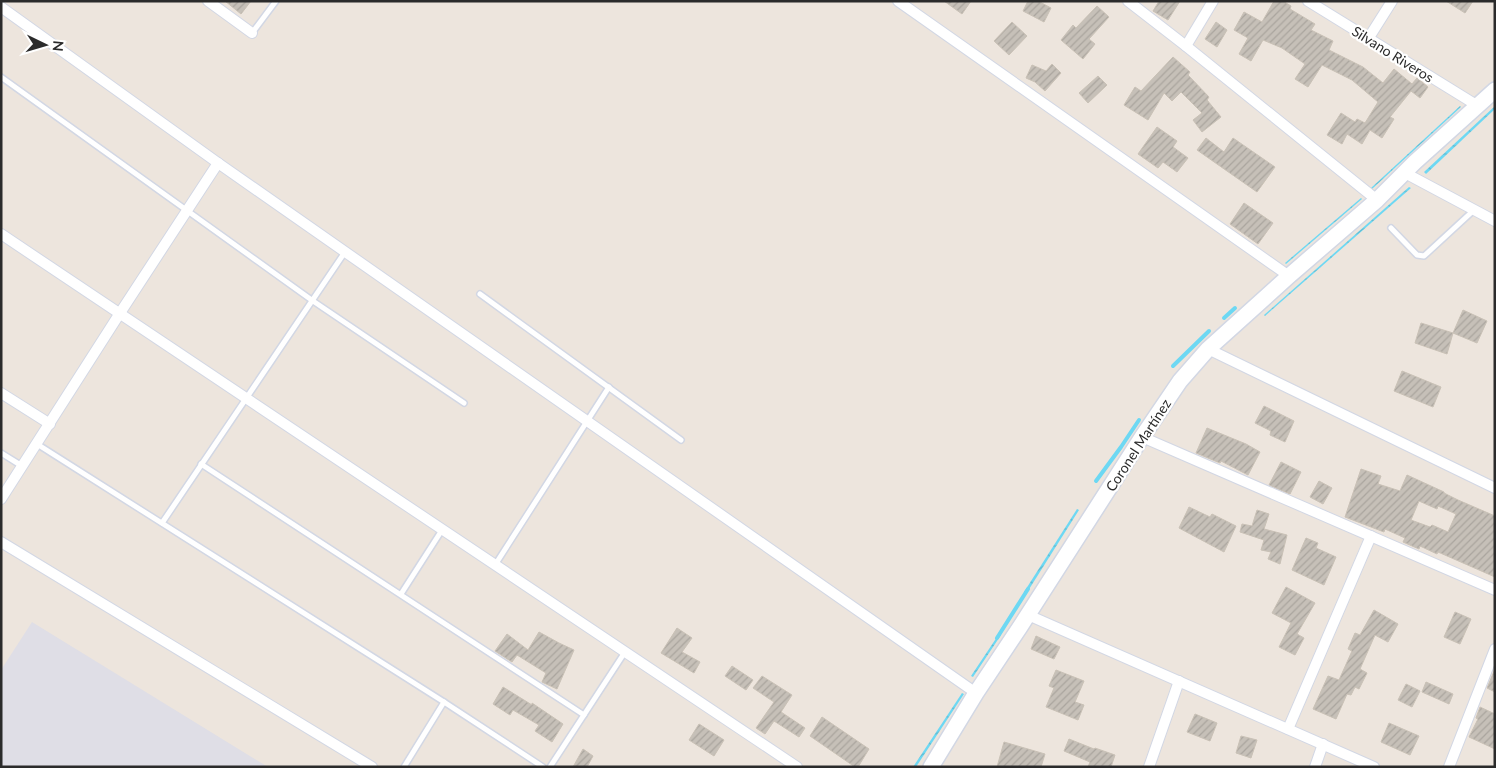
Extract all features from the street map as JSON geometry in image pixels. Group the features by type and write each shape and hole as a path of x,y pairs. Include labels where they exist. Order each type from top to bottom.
{"main road":[{"name":"Coronel Martínez","path":"930,767 976,693 1180,381 1208,349 1376,200 1495,90"}],"street":[{"path":"208,1 252,33"},
{"path":"898,1 1289,276"},
{"path":"1128,1 1376,200"},
{"path":"1186,46 1213,1"},
{"name":"Silvano Riveros","path":"1308,1 1478,106"},
{"path":"1368,39 1392,1"},
{"path":"1,7 218,162 976,693"},
{"path":"1,499 218,162"},
{"path":"1410,167 1474,210 1495,221"},
{"path":"1,234 797,767"},
{"path":"1208,349 1495,488"},
{"path":"1,393 50,424"},
{"path":"1142,437 1495,590"},
{"path":"1288,729 1372,536"},
{"path":"1,542 372,767"},
{"path":"1028,615 1374,767"},
{"path":"1449,767 1495,649"},
{"path":"1149,767 1179,681"},
{"path":"1315,767 1323,744"}],"lane":[{"path":"252,33 276,1"},
{"path":"1,77 313,301 464,403"},
{"path":"1391,228 1417,255 1424,256 1474,210"},
{"path":"162,523 346,252"},
{"path":"480,294 681,440"},
{"path":"495,565 609,387"},
{"path":"37,444 444,702 543,767"},
{"path":"1,453 22,466"},
{"path":"201,464 584,715"},
{"path":"401,594 442,529"},
{"path":"550,767 625,652"},
{"path":"404,767 444,702"}],"shaded area":[{"path":"32,622 268,767 1,767 1,670"}],"water":[{"path":"1460,106 1461,107 1371,188"},
{"path":"1495,106 1495,109 1426,174 1424,172"},
{"path":"1409,187 1411,188 1264,315"},
{"path":"1361,198 1362,199 1285,263"},
{"path":"1077,509 1079,510 1026,594 1024,592"},
{"path":"999,634 1001,635 973,677 971,676"},
{"path":"962,693 964,694 916,767 913,767"}],"building":[{"path":"225,1 251,1 241,14"},
{"path":"944,1 971,1 962,14"},
{"path":"1028,1 1038,1 1051,8 1044,22 1023,11"},
{"path":"1159,1 1180,1 1168,20 1153,11"},
{"path":"1274,1 1283,1 1291,6 1290,9 1315,24 1311,30 1333,41 1329,50 1363,67 1383,83 1394,69 1412,84 1417,78 1428,87 1420,98 1411,91 1390,117 1394,119 1382,138 1370,130 1362,144 1347,134 1342,144 1327,135 1341,113 1355,122 1357,119 1365,123 1378,102 1352,80 1322,65 1308,87 1295,79 1305,64 1282,48 1263,40 1251,61 1239,54 1248,38 1234,30 1244,12 1262,22"},
{"path":"1446,1 1473,1 1465,13"},
{"path":"1097,6 1109,17 1089,39 1095,44 1083,59 1061,40 1073,25 1076,28"},
{"path":"1012,22 1027,36 1009,55 994,41"},
{"path":"1216,22 1227,30 1217,47 1205,39"},
{"path":"1173,57 1190,72 1188,75 1209,97 1207,100 1221,117 1202,132 1193,120 1202,113 1181,92 1172,101 1164,93 1148,120 1124,105 1135,87 1141,91"},
{"path":"1052,64 1061,73 1045,91 1035,82 1026,78 1032,65 1046,71"},
{"path":"1098,76 1107,85 1088,103 1079,93"},
{"path":"1157,127 1177,141 1173,147 1188,158 1177,172 1163,162 1158,168 1138,154"},
{"path":"1206,138 1224,152 1233,138 1275,167 1257,192 1197,150"},
{"path":"1244,203 1273,223 1258,244 1230,224"},
{"path":"1463,310 1487,321 1477,343 1453,333"},
{"path":"1421,323 1453,333 1447,354 1415,343"},
{"path":"1402,371 1441,387 1433,407 1394,391"},
{"path":"1264,406 1294,421 1285,442 1270,435 1271,431 1255,423"},
{"path":"1207,428 1246,444 1260,452 1248,475 1221,461 1220,463 1196,453"},
{"path":"1281,462 1301,472 1290,494 1269,485"},
{"path":"1361,469 1381,476 1378,484 1400,491 1407,475 1495,516 1495,577 1438,552 1437,554 1420,546 1419,549 1403,542 1405,538 1385,529 1384,532 1345,517","holes":["1419,501 1437,509 1438,506 1456,514 1448,532 1432,525 1430,527 1411,520"]},
{"path":"1319,481 1332,488 1323,504 1310,497"},
{"path":"1189,507 1210,517 1212,514 1236,526 1224,552 1179,528"},
{"path":"1257,510 1269,514 1264,529 1287,535 1280,564 1268,559 1271,552 1261,550 1264,540 1240,532 1242,524 1252,526"},
{"path":"1306,538 1318,543 1316,548 1336,557 1324,585 1292,570"},
{"path":"1286,587 1315,603 1297,634 1304,638 1295,655 1279,647 1291,623 1272,613"},
{"path":"1374,610 1398,624 1388,642 1375,635 1360,669 1367,673 1359,689 1355,687 1351,695 1347,694 1336,719 1313,709 1328,676 1339,680 1352,651 1348,649 1355,633 1360,635"},
{"path":"1455,612 1471,619 1460,644 1444,637"},
{"path":"677,628 692,638 682,652 700,662 694,673 661,653"},
{"path":"539,632 574,650 557,689 542,682 546,673 517,655 512,662 495,651 507,634 528,650"},
{"path":"1036,636 1060,647 1054,659 1031,649"},
{"path":"732,666 753,680 746,690 725,676"},
{"path":"1495,669 1495,692 1487,688"},
{"path":"1056,670 1084,681 1075,702 1084,705 1078,720 1046,707 1054,688 1049,686"},
{"path":"762,676 792,695 781,712 805,728 799,737 774,721 765,734 756,728 774,702 753,688"},
{"path":"1426,682 1453,694 1449,704 1422,692"},
{"path":"1406,684 1420,691 1412,707 1398,700"},
{"path":"503,687 532,705 532,703 563,724 552,742 535,731 539,725 513,710 510,715 493,704"},
{"path":"1480,707 1495,714 1495,749 1469,737 1478,719 1476,718"},
{"path":"1195,714 1217,723 1210,741 1187,732"},
{"path":"822,717 869,749 858,767 855,767 810,736"},
{"path":"1389,723 1419,736 1410,755 1381,742"},
{"path":"699,724 724,740 714,756 689,740"},
{"path":"1241,736 1257,740 1251,758 1236,753"},
{"path":"1069,739 1115,755 1111,767 1088,767 1090,762 1064,751"},
{"path":"1004,742 1045,754 1041,767 997,767"},
{"path":"583,749 593,756 587,767 573,767"}],"waterway":[{"path":"1224,318 1235,308"},
{"path":"1173,366 1209,331"},
{"path":"1096,481 1139,420"},
{"path":"997,638 1028,589"}]}
